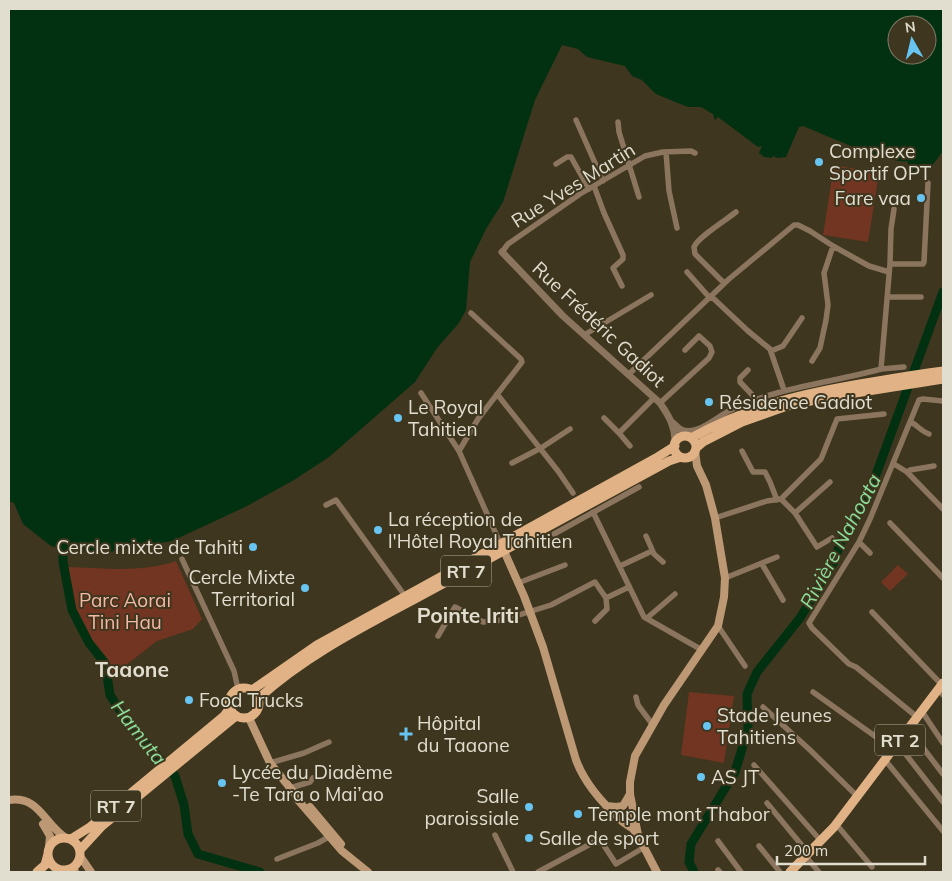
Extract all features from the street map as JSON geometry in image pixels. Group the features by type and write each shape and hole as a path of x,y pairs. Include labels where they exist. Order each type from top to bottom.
{"main road":[{"name":"RT 7","path":"249,718 254,716 258,710 259,698 302,665 340,640 656,458 675,445 680,438 689,437 741,414 787,398 825,390 921,378 943,372"},
{"name":"RT 7","path":"921,378 943,379"},
{"name":"RT 7","path":"252,690 317,645 405,596 669,461 690,456 702,442 725,431 778,409 900,381"},
{"path":"657,872 632,828 629,808 630,782 635,756 652,724 718,626 723,605 725,578 715,518 706,485 696,466 695,442 689,437"},
{"path":"675,445 676,451 696,466"},
{"path":"502,547 531,612 551,670 579,767 591,789 621,820 632,828"},
{"name":"RT 2","path":"790,872 808,856 836,824 908,728 942,688"},
{"name":"RT 7","path":"68,870 76,865 80,853 102,826 224,716 230,708 230,698 238,689"},
{"path":"238,689 252,690 259,698"},
{"path":"230,708 236,716 249,718 270,763 297,799 351,858 368,872"},
{"name":"RT 7","path":"170,765 236,716"},
{"name":"RT 7","path":"49,849 56,840 69,838 90,827 161,773"},
{"path":"607,806 623,806 630,794"},
{"path":"630,794 639,840"},
{"path":"9,800 18,799 34,805 52,828 69,838"},
{"path":"25,801 48,831 50,836 51,863 56,867 68,870"},
{"name":"RT 7","path":"69,838 78,844 80,853"},
{"path":"37,872 44,865 49,849"},
{"path":"80,853 91,872"},
{"path":"49,872 68,870"}],"street":[{"path":"576,120 603,181"},
{"path":"618,122 619,132 639,197"},
{"name":"Rue Yves Martin","path":"502,252 508,244 591,188 645,156 656,152 686,151 695,153"},
{"path":"666,152 669,191 677,228"},
{"path":"556,164 571,157 591,188 623,255 623,259 613,268 622,286"},
{"path":"890,264 923,264 924,262 928,183"},
{"path":"881,369 894,209"},
{"path":"724,283 695,254 694,247 698,240 736,212"},
{"path":"629,374 724,283 794,225 810,231 869,266 889,272"},
{"path":"812,361 820,348 828,311 824,273 833,246"},
{"name":"Rue Frédéric Gadiot","path":"502,252 537,291 629,374 657,401 679,429 689,437"},
{"path":"687,272 710,297 748,332 768,346 783,387"},
{"path":"584,335 651,296"},
{"path":"887,296 921,297"},
{"path":"459,451 478,419 522,362 507,345 471,313"},
{"path":"771,351 783,346 802,318"},
{"path":"619,433 709,358 712,352 710,346 699,336 685,350"},
{"path":"679,429 685,431 696,430 730,410 784,390 881,369 904,367"},
{"path":"748,370 740,378 740,382 757,400"},
{"path":"421,393 459,451 502,547"},
{"path":"498,394 574,493"},
{"path":"943,401 919,400 894,464 859,542 810,621 810,625 848,664 856,667 919,714 943,743"},
{"path":"715,518 779,499 821,459 836,420 884,414"},
{"path":"604,418 630,446"},
{"name":"Rue Frédéric Gadiot","path":"672,421 676,437 675,445"},
{"path":"911,422 918,426 920,430 929,434"},
{"path":"512,463 541,448 570,429"},
{"path":"742,451 753,472 765,472 779,499 795,513 817,547 832,538"},
{"path":"894,464 907,472 943,509"},
{"path":"907,472 934,466"},
{"path":"795,513 830,482"},
{"path":"554,534 638,487"},
{"path":"326,505 336,500 405,596"},
{"path":"593,512 644,616 702,650"},
{"path":"890,523 943,578"},
{"path":"646,536 652,551 663,562"},
{"path":"859,542 870,553"},
{"path":"620,566 652,551"},
{"path":"725,578 776,557"},
{"path":"182,559 235,674 238,689"},
{"path":"762,564 783,600"},
{"path":"518,583 565,565"},
{"path":"438,636 455,607 483,622 503,620 551,605 595,582 606,598 607,609 595,621"},
{"path":"606,598 629,587"},
{"path":"647,618 675,594"},
{"path":"872,612 942,688"},
{"path":"718,626 745,666"},
{"path":"813,692 895,746 943,802"},
{"path":"636,697 638,705 652,724"},
{"path":"763,707 858,797"},
{"path":"908,728 943,774"},
{"path":"270,763 304,753 328,742"},
{"path":"885,760 943,831"},
{"path":"754,765 821,841"},
{"path":"292,791 314,778"},
{"path":"767,803 819,872"},
{"path":"836,824 872,867"},
{"path":"277,860 331,835"},
{"path":"495,835 513,872"},
{"path":"718,841 741,872"},
{"path":"538,872 596,842 603,844 606,852 616,864 644,848"},
{"path":"774,872 758,848 780,872"}],"green space":[{"path":"834,165 879,173 868,242 823,235"},
{"name":"Parc Aorai Tini Hau","path":"176,561 202,619 193,629 157,641 112,676 71,602 68,567 136,568 163,565"},
{"path":"898,565 908,574 890,591 881,582"},
{"name":"Stade Jeunes Tahitiens","path":"689,692 734,696 724,763 681,755"}],"shaded area":[{"path":"9,9 943,9 943,151 931,167 918,166 914,176 908,175 908,161 899,161 873,154 803,126 799,127 786,157 764,157 759,153 762,146 758,147 718,117 715,120 713,114 701,107 688,107 656,94 642,80 632,76 625,66 587,57 578,49 562,45 535,100 503,202 486,229 470,262 466,310 459,323 437,348 415,382 329,457 294,480 245,507 172,541 103,553 67,550 51,546 23,524 14,503 9,501"}],"waterway":[{"name":"Rivière Nahoata","path":"694,872 689,862 691,844 735,772 748,729 747,694 757,672 800,618 834,562 840,544 870,491 943,292"},
{"name":"Hamuta","path":"63,549 63,562 72,610 89,643 105,663 110,695 125,718 175,776 184,805 188,834 198,854 260,872"}],"place":[{"name":"Complexe Sportif OPT","path":"819,162"},
{"name":"Fare vaa","path":"921,198"},
{"name":"Résidence Gadiot","path":"709,402"},
{"name":"Le Royal Tahitien","path":"398,418"},
{"name":"La réception de l'Hôtel Royal Tahitien","path":"378,530"},
{"name":"Cercle mixte de Tahiti","path":"253,547"},
{"name":"Cercle Mixte Territorial","path":"305,588"},
{"name":"Food Trucks","path":"189,700"},
{"name":"Stade Jeunes Tahitiens","path":"707,726"},
{"name":"Hôpital du Taaone","path":"406,734"},
{"name":"AS JT","path":"701,777"},
{"name":"Lycée du Diadème -Te Tara o Mai’ao","path":"222,783"},
{"name":"Salle paroissiale","path":"529,807"},
{"name":"Temple mont Thabor","path":"578,814"},
{"name":"Salle de sport","path":"529,838"}],"district":[{"name":"Pointe Iriti","path":"468,615"},
{"name":"Taaone","path":"132,669"}]}
